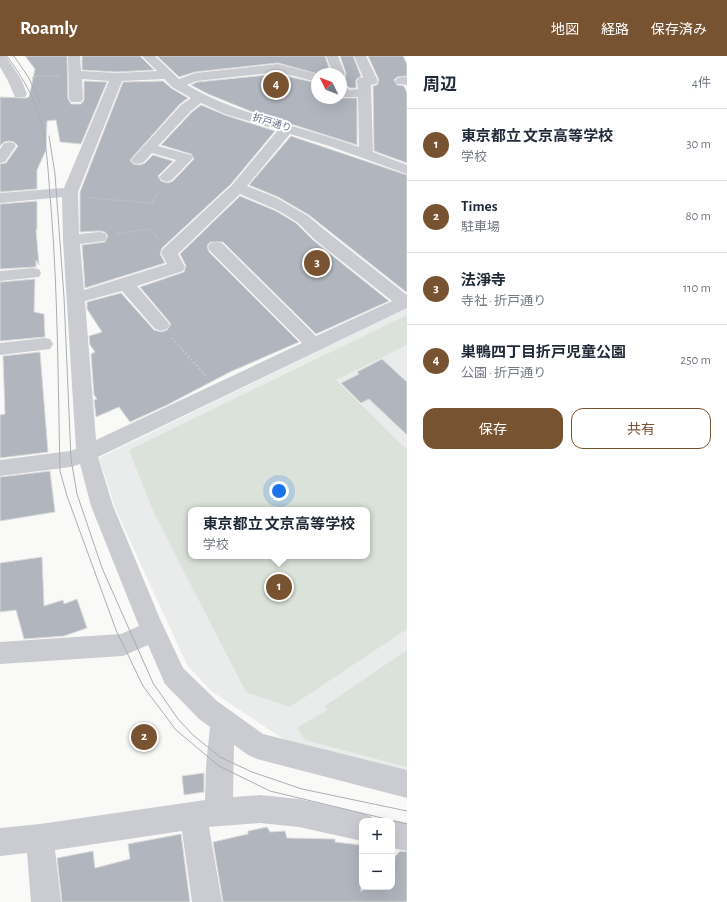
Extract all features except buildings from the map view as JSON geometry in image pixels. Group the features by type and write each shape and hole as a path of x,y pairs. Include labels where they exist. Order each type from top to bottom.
{"street":[{"path":"74,56 76,99"},
{"name":"折戸通り","path":"148,56 177,84 200,98 230,111 288,128 407,170"},
{"path":"332,56 337,68"},
{"path":"360,56 371,80 364,82 366,155"},
{"path":"0,57 15,81 20,94"},
{"path":"278,68 287,57"},
{"path":"177,84 195,77 278,68 311,76"},
{"path":"75,76 117,77 166,74"},
{"path":"117,77 70,194 71,240 88,453 102,506 153,631 174,676 208,710 257,746 407,784"},
{"path":"347,94 365,93"},
{"path":"138,160 186,108 200,98"},
{"path":"76,298 126,284 177,267 169,253 237,188 288,128"},
{"path":"0,159 9,146"},
{"path":"148,148 186,158 167,177"},
{"path":"0,468 65,460 88,453 406,302 320,235 310,224 263,196 237,188"},
{"path":"0,198 70,194"},
{"path":"71,240 98,236"},
{"path":"216,246 314,345"},
{"path":"0,276 33,273"},
{"path":"126,284 160,325"},
{"path":"0,349 44,344"},
{"path":"0,654 123,645 153,631"},
{"path":"207,902 206,814 219,766 223,721"},
{"path":"0,842 40,838 206,814 260,809 299,813 359,826"},
{"path":"395,835 407,837"},
{"path":"40,838 46,902"}],"path":[{"path":"15,81 40,76 75,76"},
{"path":"70,194 152,203 167,177"},
{"path":"98,236 150,229 169,253"},
{"path":"160,325 218,390"}],"shaded area":[{"path":"407,308 407,772 285,740 211,691 187,665 116,510 99,458"},
{"path":"407,315 407,345 336,380 407,450 407,629 290,707 246,692 154,513 129,450"},
{"path":"407,650 407,767 305,740 297,728 327,710 325,706"}],"tram line":[{"path":"7,56 25,84 36,106 42,125 46,149 55,273 60,471 67,496 116,630 143,686 176,730 219,766 270,791 407,824"},
{"path":"14,56 29,78 40,103"},
{"path":"49,136 55,174 64,297 71,459 77,494 102,568 153,683 178,719 193,735 220,757 252,772 302,789 407,811"}],"place":[{"name":"巣鴨四丁目折戸児童公園","path":"276,85"},
{"name":"法淨寺","path":"317,263"},
{"name":"東京都立 文京高等学校","path":"279,587"},
{"name":"Times","path":"144,737"}]}
